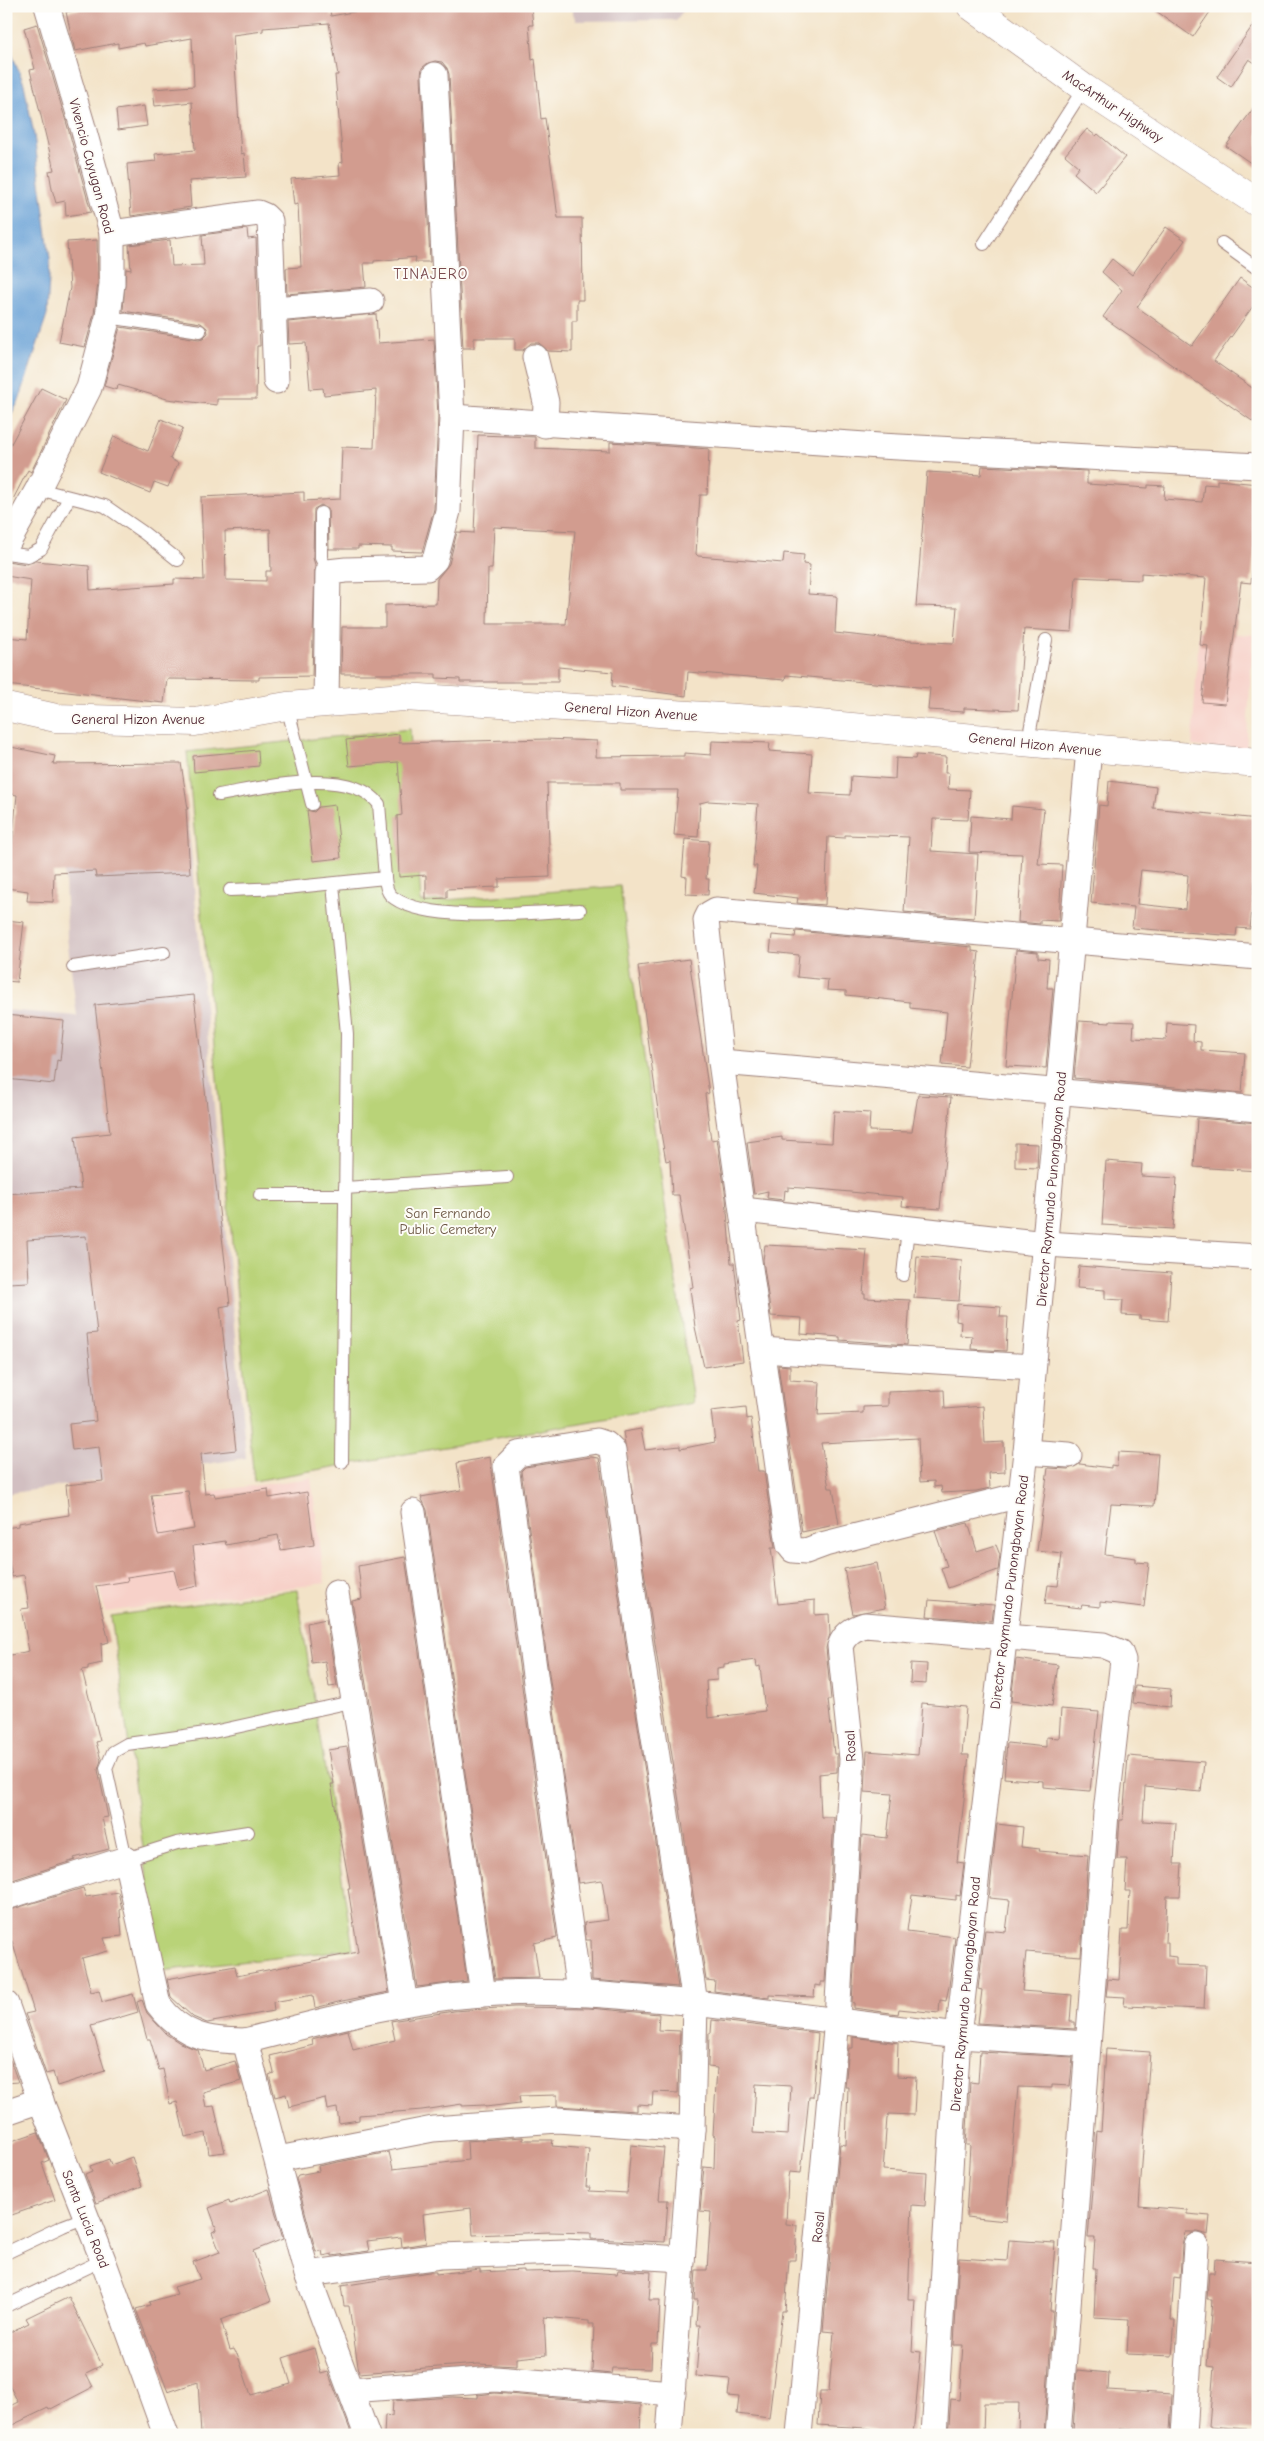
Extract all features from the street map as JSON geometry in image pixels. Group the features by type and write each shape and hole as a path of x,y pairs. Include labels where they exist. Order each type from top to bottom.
{"main road":[{"name":"MacArthur Highway","path":"974,7 1084,88 1258,203"},
{"name":"General Hizon Avenue","path":"6,707 56,718 195,722 288,706 404,697 785,721 1258,763"}],"street":[{"name":"Vivencio Cuyugan Road","path":"6,546 38,489 89,388 108,317 112,284 112,233 47,6"},
{"path":"326,702 328,572 346,570 418,570 426,568 435,560 448,511 452,417 434,75"},
{"path":"112,233 258,213 265,216 270,221 276,381"},
{"path":"274,308 371,301"},
{"path":"536,357 546,402 544,425"},
{"path":"452,417 544,425 880,446 1258,466"},
{"name":"Director Raymundo Punongbayan Road","path":"934,2435 958,2036 1003,1636 1026,1452 1060,1091 1089,749"},
{"path":"1020,1495 825,1544 806,1551 793,1550 787,1539 743,1210 721,1062 706,920 709,914 716,910 1258,957"},
{"path":"721,1062 1258,1109"},
{"path":"743,1210 1046,1244 1258,1257"},
{"path":"761,1350 1034,1367"},
{"path":"579,1992 506,1466 518,1454 596,1441 606,1444 613,1451 644,1672 695,2003 692,2129 669,2435"},
{"path":"1026,1452 1069,1455"},
{"path":"413,1512 483,1994"},
{"path":"336,1593 356,1701 405,2002"},
{"name":"Rosal","path":"799,2435 837,2019 852,1759 840,1646 844,1636 854,1628 865,1625 1003,1636"},
{"path":"1003,1636 1103,1645 1120,1652 1123,1660 1106,1813 1058,2435"},
{"path":"6,1897 126,1859 158,2004 171,2021 182,2029 221,2041 245,2041 405,2002 483,1994 579,1992 837,2019 958,2036 1088,2044"},
{"name":"Santa Lucia Road","path":"6,2004 84,2218 103,2260 166,2435"},
{"path":"245,2041 278,2159 307,2274 367,2435"},
{"path":"6,2112 41,2100"},
{"path":"278,2159 433,2129 558,2120 692,2129"},
{"path":"1184,2435 1196,2246"},
{"path":"307,2274 440,2256 566,2252 682,2258"},
{"path":"351,2390 495,2379 673,2392"}],"lane":[{"path":"984,244 1084,88"},
{"path":"1222,243 1258,269"},
{"path":"108,317 200,331"},
{"path":"38,489 105,506 178,560"},
{"path":"6,553 28,556 40,549 69,498"},
{"path":"321,513 321,558 328,572"},
{"path":"1028,742 1046,640"},
{"path":"288,706 312,804"},
{"path":"219,795 307,780 366,791 379,804 385,878 387,891 393,898 424,911 487,913 580,910"},
{"path":"230,890 333,884 385,878"},
{"path":"333,884 347,1034 342,1462"},
{"path":"73,967 164,953"},
{"path":"260,1195 345,1191 507,1177"},
{"path":"903,1275 908,1228"},
{"path":"248,1832 177,1843 126,1859 106,1768 113,1752 127,1744 213,1732 356,1701"},
{"path":"6,2253 84,2218"},
{"path":"6,2306 103,2260"}],"shaded area":[{"path":"570,6 687,6 676,20 576,21"},
{"path":"1199,631 1253,635 1246,752 1192,746"},
{"path":"187,810 246,1458 6,1494 6,1010 77,1016 67,937 63,811"},
{"path":"311,1478 325,1583 105,1612 86,1508"}],"green space":[{"name":"San Fernando Public Cemetery","path":"410,729 421,902 620,886 693,1403 254,1481 187,752"},
{"path":"297,1590 353,1949 160,1971 111,1616"}],"water":[{"path":"6,39 24,84 34,135 50,259 47,315 19,401 6,423"}],"building":[{"path":"95,6 329,6 331,16 386,6 531,6 533,25 529,25 532,60 535,59 541,119 545,118 558,218 582,218 583,300 577,300 577,321 572,321 572,352 548,351 539,343 531,343 523,350 515,350 515,338 474,338 474,348 463,348 449,74 442,62 428,63 422,68 421,76 430,262 415,262 416,257 364,263 366,287 287,294 286,268 301,267 298,204 294,205 291,179 340,175 339,163 343,162 335,75 338,75 329,23 263,28 263,31 233,35 241,154 244,153 246,177 189,181 191,207 131,216 127,164 156,161 155,154 195,150 192,102 155,106 153,89 194,86 192,38 145,46 144,43 118,48 118,43 75,51 66,12"},
{"path":"1149,6 1214,6 1193,37"},
{"path":"1258,18 1258,65 1249,59 1231,87 1217,77"},
{"path":"37,24 91,212 66,216 65,201 56,203 49,171 54,170 30,70 35,69 24,28"},
{"path":"1258,102 1258,168 1226,146"},
{"path":"144,106 147,126 118,130 116,110"},
{"path":"1087,129 1096,136 1098,134 1125,157 1096,192 1074,173 1079,167 1065,155"},
{"path":"1166,227 1185,240 1137,307 1192,346 1240,278 1258,291 1258,299 1214,361 1258,392 1258,425 1103,317 1122,290 1102,272 1112,259 1132,275"},
{"path":"247,229 248,239 256,238 260,346 257,346 256,399 217,399 217,405 167,399 118,385 117,390 104,386 120,327 199,339 208,333 207,328 201,323 123,311 126,269 131,270 129,245 170,240 172,266 204,265 202,235"},
{"path":"97,240 98,283 94,314 85,347 59,342 70,288 67,242"},
{"path":"376,314 378,343 434,339 438,417 434,509 422,552 392,551 392,547 358,546 358,549 329,549 328,509 321,505 314,509 313,558 315,565 312,676 259,677 259,680 167,679 164,703 6,685 6,637 27,639 31,580 6,576 6,561 27,564 36,561 89,566 90,590 174,584 174,579 204,580 201,497 304,492 304,501 340,499 342,447 374,448 376,390 324,395 323,388 310,389 306,343 289,344 288,322","holes":["270,529 271,571 266,571 266,581 226,580 225,531"]},
{"path":"41,388 66,400 31,472 28,470 6,513 6,453"},
{"path":"161,419 183,428 170,459 178,463 168,487 154,482 150,493 99,472 114,436 148,451"},
{"path":"478,435 535,437 535,448 610,451 610,442 709,449 707,495 700,495 696,554 698,556 783,563 784,553 804,555 803,564 810,565 808,594 837,596 835,633 909,641 954,643 957,607 916,606 927,472 981,475 982,466 1087,471 1087,484 1148,488 1148,485 1165,486 1164,499 1202,502 1204,484 1217,485 1217,480 1258,484 1258,517 1251,583 1241,582 1225,704 1202,702 1208,646 1200,645 1206,578 1141,573 1141,580 1076,577 1072,632 1024,629 1018,710 964,708 964,712 928,710 930,688 786,675 785,680 688,672 686,696 612,686 613,672 558,667 558,682 460,682 460,679 436,678 436,674 341,674 342,627 385,627 385,605 436,604 437,579 449,564 457,532 474,533","holes":["494,527 575,531 566,624 487,624 488,569 492,569"]},
{"path":"399,734 399,743 546,739 597,741 596,757 684,756 684,753 711,755 712,741 770,743 769,751 812,754 809,793 850,795 851,776 895,779 896,758 915,759 916,755 946,757 945,773 949,773 948,789 970,790 968,820 933,819 931,851 978,854 974,918 904,912 909,837 845,835 845,838 828,837 825,905 797,903 798,898 754,893 757,866 753,866 758,804 708,801 700,803 698,837 674,835 678,790 620,790 620,783 547,783 550,877 499,879 499,887 447,889 447,898 426,899 426,875 399,877 397,816 402,815 398,762 349,766 346,740"},
{"path":"6,746 55,756 53,764 181,763 188,809 186,809 190,873 96,877 95,871 54,873 53,902 27,901 28,891 6,888 6,843 12,844 17,795 6,793"},
{"path":"258,750 259,766 194,772 193,756"},
{"path":"1109,781 1156,787 1153,808 1258,819 1258,881 1255,881 1250,929 1237,928 1236,936 1132,928 1134,907 1091,903 1099,805 1107,806","holes":["1141,870 1188,875 1185,909 1137,904"]},
{"path":"335,805 341,858 313,861 307,810 314,812 319,807"},
{"path":"1012,806 1044,809 1038,864 1062,865 1059,921 1040,920 1040,924 1018,922 1022,854 969,852 971,816 1011,819"},
{"path":"685,839 709,841 706,879 709,879 708,895 686,894 687,877 682,876"},
{"path":"6,920 24,922 17,982 6,981"},
{"path":"796,931 972,947 972,951 979,952 967,1067 942,1065 947,1012 910,1008 910,1002 846,995 846,991 827,990 828,980 797,977 799,955 770,952 772,935 795,937"},
{"path":"1016,950 1038,952 1038,958 1049,959 1047,988 1053,988 1046,1068 1006,1066"},
{"path":"689,959 709,1093 705,1094 711,1140 717,1139 726,1198 731,1263 734,1263 741,1320 738,1321 743,1361 704,1367 695,1327 690,1288 693,1287 679,1195 672,1195 670,1160 666,1161 662,1139 638,966"},
{"path":"194,995 230,1305 220,1307 236,1450 201,1454 205,1494 214,1493 215,1497 268,1489 269,1498 307,1492 314,1545 281,1550 278,1535 226,1545 225,1541 193,1546 198,1586 179,1590 174,1570 127,1577 128,1581 96,1586 109,1642 101,1644 102,1663 88,1666 88,1669 82,1670 100,1741 96,1742 101,1760 98,1770 108,1817 102,1818 109,1849 74,1858 75,1860 6,1882 6,1656 29,1651 21,1609 29,1608 24,1575 12,1577 8,1557 6,1558 6,1528 18,1526 18,1523 69,1515 66,1485 103,1481 99,1447 72,1450 69,1424 96,1421 87,1334 97,1333 86,1236 27,1240 29,1282 8,1283 6,1272 6,1194 81,1189 75,1137 110,1133 95,1005","holes":["188,1491 194,1529 158,1535 151,1495"]},
{"path":"6,1015 64,1021 60,1061 57,1060 54,1084 6,1079"},
{"path":"1079,1021 1134,1022 1133,1038 1166,1040 1167,1023 1194,1025 1193,1041 1201,1042 1201,1050 1245,1053 1242,1093 1074,1078"},
{"path":"918,1095 951,1097 940,1209 902,1206 903,1197 829,1190 788,1187 788,1191 785,1190 784,1200 767,1198 768,1191 754,1194 747,1142 782,1137 782,1140 832,1143 834,1111 870,1113 869,1131 912,1132"},
{"path":"1197,1118 1258,1123 1258,1171 1194,1167"},
{"path":"1015,1143 1038,1144 1037,1168 1015,1167"},
{"path":"1106,1161 1142,1164 1141,1176 1177,1178 1173,1229 1102,1225"},
{"path":"765,1245 867,1250 863,1294 865,1294 865,1298 910,1300 907,1345 840,1340 840,1337 801,1334 802,1318 771,1316 763,1260"},
{"path":"917,1256 962,1260 959,1301 914,1298"},
{"path":"1079,1266 1171,1273 1168,1321 1140,1319 1140,1316 1122,1315 1123,1300 1105,1299 1105,1290 1077,1288"},
{"path":"957,1304 1001,1307 1000,1317 1008,1317 1006,1351 971,1349 972,1336 960,1335 961,1322 956,1321"},
{"path":"778,1365 790,1366 790,1380 820,1382 818,1415 863,1413 863,1407 888,1406 888,1392 944,1390 945,1409 983,1406 985,1443 1004,1442 1005,1472 989,1473 990,1488 976,1491 942,1493 941,1486 934,1487 934,1481 920,1482 918,1438 821,1443 829,1488 833,1488 839,1524 802,1532"},
{"path":"746,1407 747,1419 751,1418 758,1471 764,1471 775,1548 771,1548 778,1604 815,1600 815,1615 829,1614 830,1634 826,1648 831,1700 828,1700 834,1754 837,1754 837,1772 819,1774 821,1817 834,1817 825,1982 821,1982 821,1986 815,1985 814,1997 769,1995 769,1998 714,1991 715,1981 706,1980 623,1432 641,1429 645,1450 680,1446 680,1449 715,1442 711,1411","holes":["756,1660 757,1667 760,1666 765,1711 708,1718 706,1681 717,1680 717,1668 724,1667 724,1664"]},
{"path":"1118,1452 1158,1454 1154,1506 1111,1504 1105,1554 1136,1558 1136,1562 1149,1563 1144,1607 1100,1602 1100,1607 1082,1605 1081,1608 1045,1604 1048,1585 1058,1586 1062,1554 1037,1551 1048,1468 1068,1469 1080,1464 1111,1468 1111,1465 1117,1466"},
{"path":"490,1457 557,1938 534,1943 539,1978 495,1979 427,1510 421,1497 461,1490 457,1463"},
{"path":"591,1457 599,1458 678,1987 592,1980 591,1940 586,1940 584,1923 608,1920 602,1880 578,1883 521,1471 525,1467"},
{"path":"968,1523 977,1551 996,1545 1000,1555 998,1570 948,1588 941,1568 947,1566 935,1531"},
{"path":"405,1557 467,1981 417,1987 352,1601 362,1599 358,1566"},
{"path":"877,1563 885,1608 853,1614 844,1569"},
{"path":"929,1600 994,1605 992,1621 927,1616"},
{"path":"326,1619 337,1686 329,1687 325,1661 312,1663 307,1623"},
{"path":"1016,1659 1058,1665 1052,1706 1011,1701"},
{"path":"911,1663 927,1664 926,1684 910,1683"},
{"path":"1135,1686 1171,1689 1170,1707 1133,1703"},
{"path":"922,1703 966,1707 962,1755 969,1755 957,1862 964,1863 960,1896 956,1895 956,1900 912,1895 907,1931 955,1937 946,2001 940,2000 939,2013 899,2009 898,2014 854,2008 854,2003 852,2002 862,1835 887,1838 892,1794 865,1792 867,1751 918,1755"},
{"path":"1061,1709 1099,1712 1090,1791 1043,1787 1043,1781 1004,1778 1007,1743 1046,1747 1046,1737 1059,1738"},
{"path":"347,1747 389,1992 315,2008 313,1995 273,2002 274,2011 207,2023 193,2017 171,1997 167,1979 235,1966 237,1976 358,1952 348,1888 350,1888 331,1784 334,1784 328,1750"},
{"path":"1128,1756 1204,1762 1201,1792 1145,1787 1143,1821 1176,1823 1174,1864 1182,1864 1180,1896 1167,1896 1165,1942 1168,1942 1168,1956 1176,1957 1176,1965 1206,1966 1204,2009 1124,2006 1125,1997 1106,1996 1108,1979 1119,1980 1122,1930 1128,1930 1130,1891 1125,1891 1127,1859 1117,1859 1120,1820 1123,1820"},
{"path":"997,1824 1023,1827 1021,1847 1040,1849 1039,1851 1088,1855 1081,1956 1026,1952 1022,1991 1072,1995 1070,2022 1075,2022 1075,2029 978,2023 982,1990 978,1989 985,1930 1006,1932 1010,1900 989,1898"},
{"path":"83,1888 86,1897 118,1892 122,1909 120,1910 122,1936 104,1938 108,1951 82,1958 91,1992 99,1990 102,2002 133,1994 138,2012 91,2026 105,2071 57,2086 53,2072 46,2074 25,2014 34,2012 12,1941 6,1942 6,1911"},
{"path":"142,2000 147,2013 166,2034 180,2043 198,2050 204,2070 235,2061 241,2081 203,2092 206,2107 214,2106 225,2152 209,2154 206,2133 185,2137 177,2102 170,2104 163,2069 159,2070 150,2039 147,2039 137,2002"},
{"path":"514,2007 589,2008 659,2014 658,2030 680,2031 678,2093 653,2092 652,2105 637,2104 637,2111 557,2106 557,2095 519,2096 520,2103 485,2107 485,2105 462,2106 462,2104 422,2110 359,2115 359,2120 339,2123 337,2108 327,2110 325,2098 289,2107 286,2094 275,2097 269,2075 274,2073 270,2056 313,2045 312,2039 348,2030 353,2050 395,2040 391,2021 454,2011"},
{"path":"712,2020 818,2033 813,2097 809,2097 801,2173 789,2172 788,2177 786,2224 797,2225 795,2260 789,2260 785,2311 782,2311 769,2418 737,2414 739,2397 728,2396 730,2379 696,2376 700,2325 696,2325 698,2300 694,2300 696,2270 707,2270 711,2212 700,2211 704,2167 714,2168 715,2136 713,2135 717,2068 708,2067 709,2033 711,2033","holes":["756,2084 791,2086 788,2135 753,2133"]},
{"path":"853,2037 898,2043 897,2076 916,2077 914,2115 889,2114 887,2118 883,2170 927,2173 925,2206 912,2205 908,2299 915,2299 912,2351 921,2352 913,2435 876,2435 876,2430 865,2428 818,2425 820,2391 829,2391 834,2332 823,2331 840,2144 846,2145 848,2087 845,2087 849,2048 853,2048"},
{"path":"1106,2049 1150,2052 1139,2206 1187,2210 1187,2214 1210,2216 1208,2235 1197,2232 1185,2232 1182,2245 1180,2278 1174,2277 1171,2320 1175,2320 1172,2356 1127,2354 1129,2319 1094,2317 1096,2268 1093,2268 1095,2238 1088,2238 1097,2131 1101,2132"},
{"path":"980,2052 1073,2057 1070,2086 1052,2085 1052,2088 1018,2087 1006,2221 966,2217 970,2145 966,2145 970,2082 978,2083"},
{"path":"10,2060 18,2082 6,2083 6,2061"},
{"path":"38,2132 49,2160 42,2163 55,2200 6,2217 6,2143"},
{"path":"523,2137 523,2140 553,2140 552,2146 589,2149 586,2187 590,2187 589,2191 627,2193 631,2145 664,2148 659,2200 668,2200 665,2242 591,2239 591,2233 550,2232 473,2235 471,2208 423,2214 426,2243 402,2247 401,2237 367,2241 369,2251 332,2256 332,2254 323,2256 322,2250 316,2252 296,2178 298,2175 319,2171 318,2166 389,2152 393,2169 468,2160 467,2141"},
{"path":"132,2157 142,2186 96,2203 85,2174 92,2171 90,2166 109,2159 111,2165"},
{"path":"269,2189 283,2239 253,2251 271,2301 221,2320 230,2350 234,2349 237,2353 251,2395 291,2384 283,2358 314,2348 321,2374 328,2372 352,2435 201,2435 198,2382 168,2392 136,2309 150,2305 149,2302 177,2294 174,2287 200,2279 193,2262 220,2252 212,2232 217,2230 209,2208 229,2200 230,2204"},
{"path":"1009,2240 1055,2243 1050,2311 1053,2311 1044,2433 1018,2433 1019,2403 984,2403 983,2435 948,2435 951,2399 959,2400 963,2345 954,2345 959,2258 1007,2261"},
{"path":"1215,2259 1258,2262 1258,2430 1209,2426 1214,2367 1207,2366 1212,2299 1207,2299 1209,2273 1214,2273"},
{"path":"480,2269 480,2272 524,2270 524,2272 573,2271 617,2274 618,2270 651,2272 649,2300 660,2300 658,2344 652,2344 651,2369 612,2368 611,2374 592,2372 594,2324 589,2324 589,2321 544,2317 546,2355 517,2358 517,2366 478,2364 359,2373 349,2306 344,2306 341,2286 429,2272 436,2272 436,2274"},
{"path":"69,2297 102,2365 86,2373 93,2387 49,2410 48,2408 6,2428 6,2408 18,2402 6,2379 6,2334 29,2323 26,2318"},
{"path":"1077,2370 1109,2373 1108,2390 1172,2394 1170,2432 1119,2429 1119,2433 1073,2431"},
{"path":"495,2393 641,2405 640,2435 384,2435 385,2415 392,2416 393,2401 452,2397 478,2398 478,2395"}],"district":[{"name":"TINAJERO","path":"431,274"}]}
